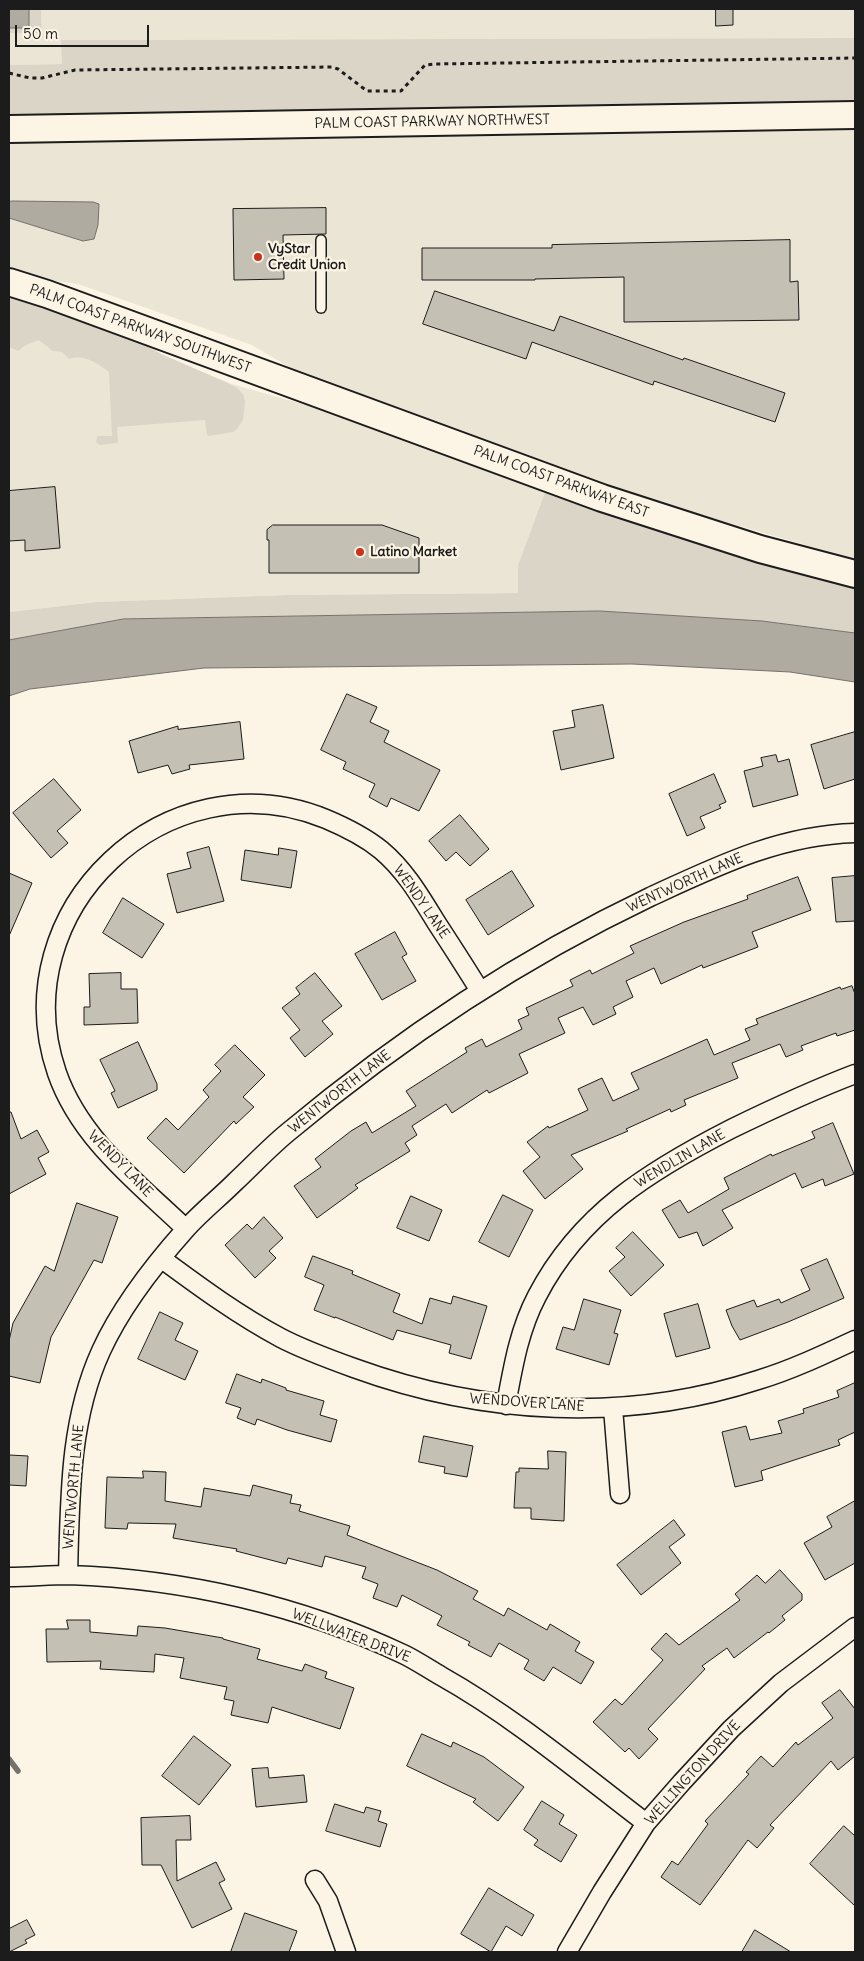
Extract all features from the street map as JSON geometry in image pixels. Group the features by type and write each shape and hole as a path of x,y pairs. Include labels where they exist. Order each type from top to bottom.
{"main road":[{"name":"PALM COAST PARKWAY NORTHWEST","path":"9,129 855,115"},
{"name":"PALM COAST PARKWAY SOUTHWEST","path":"9,282 47,294 271,376"},
{"name":"PALM COAST PARKWAY EAST","path":"271,376 602,498 760,549 855,574"}],"street":[{"name":"WENDY LANE","path":"186,1229 102,1148 86,1129 68,1098 58,1074 48,1034 48,979 54,952 65,924 90,883 102,869 132,842 168,821 211,808 230,805 274,805 316,815 334,822 366,839 381,850 404,874 480,991"},
{"name":"WENTWORTH LANE","path":"68,1575 69,1508 78,1420 90,1380 102,1351 117,1321 139,1288 186,1229 285,1135 374,1064 480,991 628,908 745,855 787,841 810,836 855,833"},
{"name":"WENDLIN LANE","path":"506,1405 516,1350 536,1297 557,1262 571,1244 607,1206 625,1191 672,1160 770,1110 855,1074"},
{"name":"WENDOVER LANE","path":"162,1259 220,1302 261,1327 305,1349 364,1372 423,1390 479,1402 558,1408 613,1408 666,1402 756,1381 810,1361 855,1340"},
{"path":"613,1408 620,1494"},
{"name":"WELLWATER DRIVE","path":"9,1577 68,1575 157,1582 232,1596 309,1617 405,1655 494,1708 646,1823"},
{"name":"WELLINGTON DRIVE","path":"567,1952 606,1885 646,1823 688,1775 753,1708 800,1668 855,1627"},
{"path":"315,1880 328,1901 346,1952"}],"lane":[{"path":"320,308 321,240"}],"path":[{"path":"9,73 30,78 42,78 75,70 332,67 338,69 367,92 401,92 425,66 435,64 855,58"}],"shaded area":[{"path":"9,9 29,9 29,28 9,28"},
{"path":"29,9 41,9 42,33 9,33 9,28 29,28"},
{"path":"41,9 855,9 855,38 62,40 62,64 9,65 9,33 42,33"},
{"path":"855,38 855,105 9,118 9,65 62,64 61,40"},
{"path":"855,125 855,559 645,499 309,379 252,345 78,284 39,279 9,269 9,138"},
{"path":"9,202 93,202 99,204 98,225 94,239 83,241 9,218"},
{"path":"9,293 150,346 161,354 228,383 373,424 547,487 518,565 518,593 287,595 96,602 9,612"},
{"path":"9,293 118,330 161,354 228,383 243,394 245,401 243,420 233,432 209,436 207,435 205,420 117,427 118,442 100,445 96,442 97,436 112,436 109,372 86,359 69,359 62,352 53,351 39,340 26,345 18,351 9,347"},
{"path":"547,487 855,583 855,633 762,621 600,611 123,619 9,640 9,612 96,602 287,595 518,593 518,565"},
{"path":"600,611 762,621 855,633 855,682 790,672 632,664 204,668 30,689 9,696 9,640 123,619"}],"building":[{"path":"716,9 733,9 733,25 716,26"},
{"name":"VyStar Credit Union","path":"326,208 326,234 283,235 284,279 234,280 233,209"},
{"path":"790,240 790,282 798,281 799,320 624,322 624,277 535,280 422,280 422,248 552,248 552,245"},
{"path":"435,291 554,331 560,316 683,360 684,358 785,393 775,422 654,381 653,385 532,342 526,359 423,324"},
{"path":"55,487 60,548 25,551 25,540 9,541 9,491"},
{"path":"273,525 382,525 419,538 419,573 269,573 269,540 267,540 267,530"},
{"path":"347,694 377,707 370,722 389,731 384,742 440,770 419,811 391,798 387,807 369,797 375,784 343,769 346,762 321,750"},
{"path":"603,705 614,758 561,770 553,731 575,727 572,711"},
{"path":"240,722 244,759 189,765 190,769 172,774 168,765 138,773 129,741 178,726 178,729"},
{"path":"855,732 855,779 824,789 811,745"},
{"path":"776,755 778,762 789,759 798,795 753,807 744,771 763,766 761,758"},
{"path":"714,774 726,802 719,805 721,808 700,817 705,828 687,836 669,794"},
{"path":"54,779 81,810 57,831 68,843 51,858 13,813"},
{"path":"460,815 489,849 470,866 456,852 446,861 429,841"},
{"path":"209,847 224,901 177,913 167,874 191,868 187,853"},
{"path":"279,848 297,851 291,888 241,880 245,850 278,855"},
{"path":"512,871 534,906 488,935 466,900"},
{"path":"9,873 32,883 9,936"},
{"path":"855,876 855,921 836,922 832,878"},
{"path":"798,877 811,910 752,932 758,947 703,968 702,965 661,984 654,968 626,981 633,997 613,1007 616,1014 593,1025 583,1007 558,1018 565,1033 519,1054 528,1073 489,1093 487,1090 452,1113 446,1104 412,1126 417,1135 405,1143 410,1151 355,1185 358,1188 317,1218 294,1186 321,1167 315,1159 351,1131 366,1122 372,1133 416,1106 406,1091 467,1052 465,1048 482,1039 486,1047 522,1029 518,1020 529,1015 526,1008 573,986 570,980 590,970 592,974 634,953 630,946 684,922 748,899 747,896"},
{"path":"123,898 164,924 142,958 103,933"},
{"path":"395,932 407,954 402,957 416,981 382,1000 355,954"},
{"path":"121,973 121,989 137,989 138,1023 84,1025 84,1007 90,1007 89,974"},
{"path":"315,973 342,1006 322,1021 333,1034 305,1057 290,1038 300,1030 282,1008 300,994 296,988"},
{"path":"852,986 855,994 855,1030 837,1036 836,1033 801,1046 803,1050 786,1057 780,1044 732,1063 738,1078 684,1100 686,1105 671,1112 670,1109 626,1129 628,1131 571,1155 583,1169 545,1199 523,1171 540,1157 527,1142 548,1126 549,1128 588,1110 578,1089 602,1078 613,1101 639,1089 631,1073 707,1039 714,1055 750,1040 745,1029 758,1024 756,1019 840,987 841,989"},
{"path":"138,1042 157,1084 157,1090 118,1108 111,1093 115,1091 100,1060"},
{"path":"235,1045 265,1075 243,1097 254,1107 236,1124 234,1121 184,1173 147,1138 166,1118 178,1130 209,1097 203,1090 221,1071 215,1065"},
{"path":"9,1112 11,1112 21,1139 37,1130 49,1152 38,1158 46,1174 9,1194"},
{"path":"833,1123 854,1174 825,1186 823,1179 802,1188 795,1173 722,1210 733,1228 703,1246 697,1232 679,1238 662,1210 680,1200 688,1213 729,1189 724,1178 771,1154 772,1156 815,1138 812,1132"},
{"path":"503,1195 533,1210 509,1257 479,1242"},
{"path":"411,1196 442,1210 429,1241 397,1228"},
{"path":"77,1203 118,1217 102,1263 94,1260 51,1337 40,1383 9,1376 9,1341 13,1323 45,1266 54,1271"},
{"path":"264,1217 283,1238 269,1251 276,1258 255,1278 225,1245 247,1224 252,1229"},
{"path":"633,1232 664,1265 631,1296 609,1271 625,1257 616,1248"},
{"path":"313,1256 353,1271 352,1274 400,1294 393,1312 422,1324 430,1298 451,1304 453,1296 487,1306 471,1359 449,1353 451,1345 397,1330 393,1340 314,1310 324,1285 305,1277"},
{"path":"827,1259 844,1298 740,1340 726,1310 754,1300 757,1307 779,1299 781,1303 810,1290 801,1270"},
{"path":"584,1299 621,1310 614,1333 618,1334 609,1365 556,1349 563,1327 574,1330"},
{"path":"698,1304 710,1348 676,1357 664,1314"},
{"path":"160,1312 183,1323 175,1340 198,1351 185,1380 138,1359"},
{"path":"237,1374 261,1383 262,1379 286,1388 286,1390 324,1401 320,1415 337,1420 331,1442 287,1430 257,1419 255,1425 237,1418 241,1408 226,1403"},
{"path":"855,1383 855,1432 838,1440 840,1445 761,1471 763,1480 735,1487 722,1432 746,1426 750,1440 782,1433 778,1421 804,1413 803,1409 839,1397 837,1391"},
{"path":"424,1436 473,1446 467,1477 444,1473 445,1467 419,1462"},
{"path":"548,1451 566,1452 564,1521 531,1519 531,1508 514,1508 516,1472 519,1472 519,1468 548,1469"},
{"path":"9,1455 28,1456 26,1486 9,1485"},
{"path":"143,1471 166,1472 165,1501 201,1507 204,1488 250,1496 253,1485 292,1495 290,1503 301,1505 299,1511 350,1526 347,1535 437,1570 478,1591 473,1599 504,1616 508,1608 547,1630 550,1624 580,1642 575,1651 594,1662 581,1684 553,1667 544,1681 524,1669 529,1660 499,1643 491,1657 468,1645 470,1642 437,1625 442,1616 402,1595 397,1607 373,1598 378,1584 362,1578 366,1567 325,1556 322,1567 288,1558 286,1564 236,1551 237,1549 173,1538 176,1524 128,1523 127,1529 105,1528 107,1477 143,1478"},
{"path":"855,1501 855,1563 825,1580 804,1543 832,1527 827,1517"},
{"path":"674,1520 685,1535 669,1547 681,1563 641,1595 617,1565"},
{"path":"780,1570 802,1594 802,1600 782,1616 785,1620 734,1658 727,1648 702,1666 705,1669 648,1729 658,1739 639,1759 629,1748 625,1752 593,1722 615,1699 622,1705 663,1660 651,1649 666,1633 679,1645 740,1600 735,1594 757,1575 765,1583"},
{"path":"67,1620 90,1620 90,1632 137,1636 138,1626 165,1628 223,1638 260,1649 257,1659 302,1671 305,1664 327,1672 325,1678 354,1688 340,1729 272,1707 268,1723 231,1715 234,1701 224,1699 227,1687 180,1678 184,1658 155,1654 154,1672 100,1669 101,1661 47,1662 46,1629 68,1629"},
{"path":"840,1690 855,1709 855,1756 838,1770 831,1761 770,1825 774,1828 757,1848 748,1840 700,1905 661,1877 672,1861 678,1865 708,1824 705,1821 749,1774 746,1772 761,1756 773,1767 796,1742 798,1745 833,1718 822,1703"},
{"path":"422,1734 451,1747 453,1742 484,1757 524,1787 498,1821 473,1802 476,1799 407,1766"},
{"path":"194,1736 231,1765 199,1805 162,1776"},
{"path":"268,1768 269,1778 304,1775 307,1802 256,1807 252,1769"},
{"path":"542,1801 564,1815 559,1824 577,1835 561,1862 534,1845 538,1840 524,1830"},
{"path":"335,1804 364,1813 366,1807 381,1811 378,1821 387,1824 380,1847 326,1831"},
{"path":"190,1816 191,1840 176,1840 177,1881 216,1862 225,1880 219,1883 232,1909 192,1928 161,1865 142,1865 141,1818"},
{"path":"844,1826 855,1836 855,1906 810,1864"},
{"path":"489,1888 534,1915 522,1936 506,1926 491,1952 461,1934"},
{"path":"245,1913 297,1931 289,1952 231,1952"},
{"path":"27,1920 35,1935 25,1940 27,1943 9,1952 9,1929"},
{"path":"755,1930 791,1952 742,1952"}],"waterway":[{"path":"9,1759 18,1771"}],"place":[{"name":"VyStar Credit Union","path":"258,257"},
{"name":"Latino Market","path":"360,552"}]}
